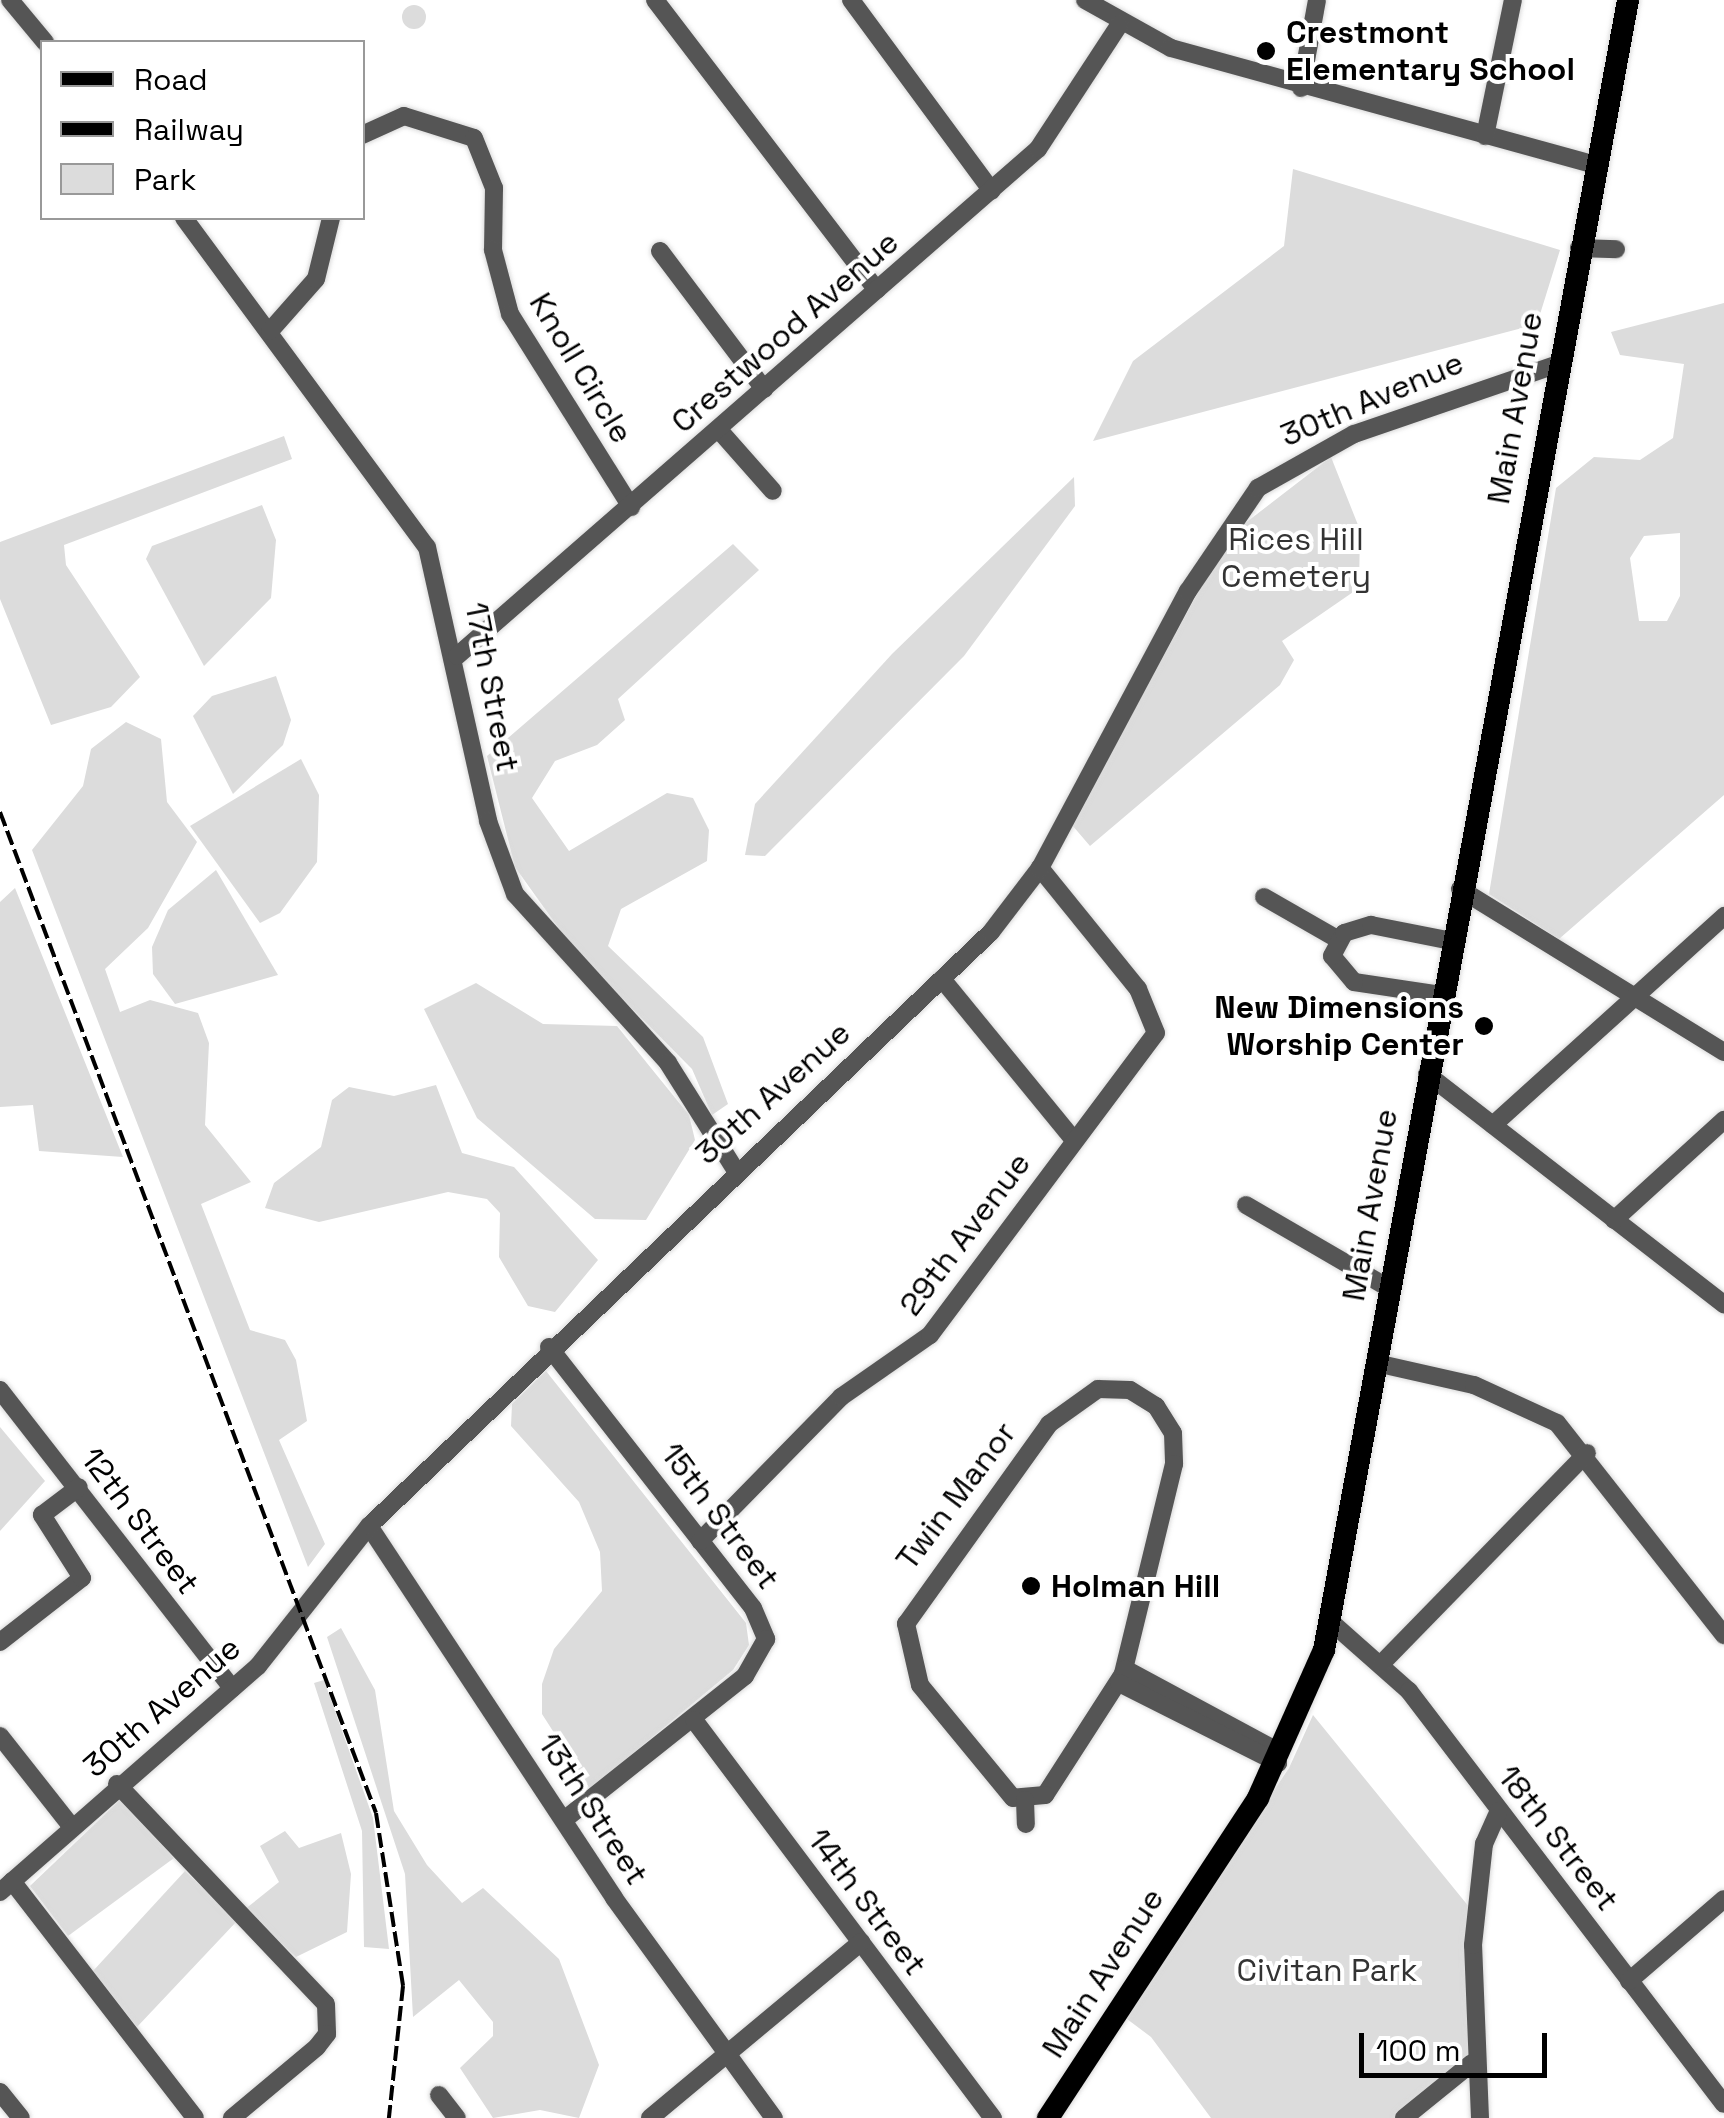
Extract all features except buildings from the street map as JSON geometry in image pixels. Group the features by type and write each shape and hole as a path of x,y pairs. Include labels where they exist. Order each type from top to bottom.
{"main road":[{"name":"Main Avenue","path":"1048,2118 1278,1763 1311,1696 1330,1622 1387,1287 1556,365 1628,0"}],"street":[{"path":"10,0 43,40"},
{"path":"654,0 877,290"},
{"path":"851,0 992,190"},
{"path":"1085,0 1119,25 1301,88 1595,164"},
{"path":"1301,88 1318,0"},
{"path":"1485,136 1513,0"},
{"name":"Crestwood Avenue","path":"458,656 992,190 1066,114 1119,25"},
{"name":"Knoll Circle","path":"365,133 404,116 474,138 494,188 493,250 510,314 631,508"},
{"name":"17th Street","path":"186,220 419,530 458,656 488,821 515,894 668,1063 734,1168"},
{"path":"270,330 316,280 331,220"},
{"path":"1579,248 1616,248"},
{"path":"660,251 764,389"},
{"name":"30th Avenue","path":"6,1887 117,1784 232,1688 369,1526 734,1168 942,979 1040,868 1188,591 1258,488 1354,434 1532,365 1556,365"},
{"path":"719,430 773,491"},
{"name":"29th Avenue","path":"700,1541 841,1397 930,1335 1148,1046 1154,1017 1040,868"},
{"path":"1460,889 1724,1052"},
{"path":"1264,896 1339,940"},
{"path":"1492,1124 1724,916"},
{"path":"1441,996 1343,976 1332,956 1339,940 1371,924 1452,941"},
{"path":"942,979 1074,1140"},
{"path":"1427,1074 1724,1304"},
{"path":"1614,1220 1724,1120"},
{"path":"1246,1205 1387,1287"},
{"name":"15th Street","path":"549,1347 700,1541 766,1638 745,1676 694,1720"},
{"path":"1376,1364 1503,1395 1545,1415 1587,1452 1724,1635"},
{"name":"Twin Manor","path":"1098,1389 1130,1390 1156,1406 1173,1432 1174,1464 1122,1676 1044,1795 1025,1800 989,1776 920,1685 906,1624 1049,1424 1098,1389"},
{"name":"12th Street","path":"0,1390 232,1688"},
{"path":"1383,1662 1587,1452"},
{"path":"0,1642 82,1578 42,1515 79,1487"},
{"name":"13th Street","path":"369,1526 564,1820 774,2118"},
{"name":"18th Street","path":"1330,1622 1383,1662 1724,2104"},
{"path":"1122,1676 1270,1746 1278,1763"},
{"path":"564,1820 694,1720"},
{"name":"14th Street","path":"694,1720 993,2118"},
{"path":"0,1736 72,1826"},
{"path":"117,1784 309,1980 329,2018 317,2046 232,2118"},
{"path":"1025,1800 1026,1824"},
{"path":"1480,2118 1472,2063 1479,1870 1499,1811"},
{"path":"6,1887 195,2118"},
{"path":"1630,1981 1724,1899"},
{"path":"657,2116 861,1942"},
{"path":"1404,2118 1472,2063"},
{"path":"0,2092 20,2118"},
{"path":"440,2096 457,2118"}],"green space":[{"path":"414,5 423,8 423,26 414,29 405,26 402,17 405,8"},
{"path":"1293,169 1560,250 1537,324 1093,441 1133,361 1284,246"},
{"path":"1724,303 1724,795 1559,939 1489,894 1556,488 1594,457 1640,460 1673,438 1684,364 1620,355 1611,332","holes":["1680,533 1680,596 1667,621 1639,621 1630,558 1644,536"]},
{"path":"284,436 292,459 64,545 66,565 140,677 111,707 51,725 0,599 0,542"},
{"name":"Rices Hill Cemetery","path":"1331,457 1360,530 1359,588 1282,641 1294,660 1280,685 1090,846 1072,825 1207,576 1235,531"},
{"path":"1074,477 1075,506 964,656 765,856 745,855 755,804 892,654"},
{"path":"262,505 276,540 271,598 204,666 146,559 152,546"},
{"path":"733,544 759,570 618,699 625,720 597,745 555,761 532,798 569,851 667,793 693,798 709,830 707,861 621,909 608,946 703,1037 728,1104 712,1115 692,1069 575,951 515,867 487,756"},
{"path":"276,676 291,720 283,745 233,794 193,716 212,696"},
{"path":"126,722 161,739 167,802 197,842 148,928 105,969 120,1012 150,1000 198,1013 209,1043 205,1125 251,1182 201,1204 250,1330 285,1340 296,1360 307,1421 279,1440 325,1544 308,1567 32,850 83,786 91,749"},
{"path":"301,759 319,795 317,862 280,913 260,923 190,826"},
{"path":"216,870 278,975 175,1004 153,974 152,947 168,910"},
{"path":"15,888 123,1157 39,1151 33,1105 0,1107 0,902"},
{"path":"476,983 543,1024 617,1026 689,1115 695,1140 646,1220 595,1219 477,1118 424,1009"},
{"path":"436,1085 462,1153 514,1167 598,1260 555,1312 528,1306 499,1257 500,1213 487,1199 448,1192 319,1222 265,1208 274,1183 321,1147 332,1100 349,1087 394,1096"},
{"path":"546,1371 746,1623 749,1645 733,1670 590,1789 542,1714 542,1684 554,1649 602,1591 600,1552 579,1502 511,1426 512,1404"},
{"path":"0,1427 45,1481 0,1531"},
{"path":"341,1628 375,1690 394,1811 427,1865 462,1903 483,1888 559,1959 599,2065 579,2118 540,2110 493,2118 460,2068 493,2036 493,2022 459,1980 413,2017 405,1874 327,1637"},
{"path":"324,1680 373,1818 389,1949 364,1947 362,1831 314,1683"},
{"name":"Civitan Park","path":"1313,1715 1474,1913 1469,2059 1395,2118 1211,2118 1151,2037 1123,2016 1289,1768"},
{"path":"121,1799 174,1858 68,1936 30,1886"},
{"path":"285,1831 299,1848 341,1833 351,1874 347,1932 296,1957 244,1910 279,1882 260,1846"},
{"path":"185,1871 237,1921 137,2027 93,1971"}],"railway":[{"path":"0,812 376,1813 403,1986 389,2118"}],"place":[{"name":"Crestmont Elementary School","path":"1266,51"},
{"name":"New Dimensions Worship Center","path":"1484,1026"},
{"name":"Holman Hill","path":"1031,1586"}]}
